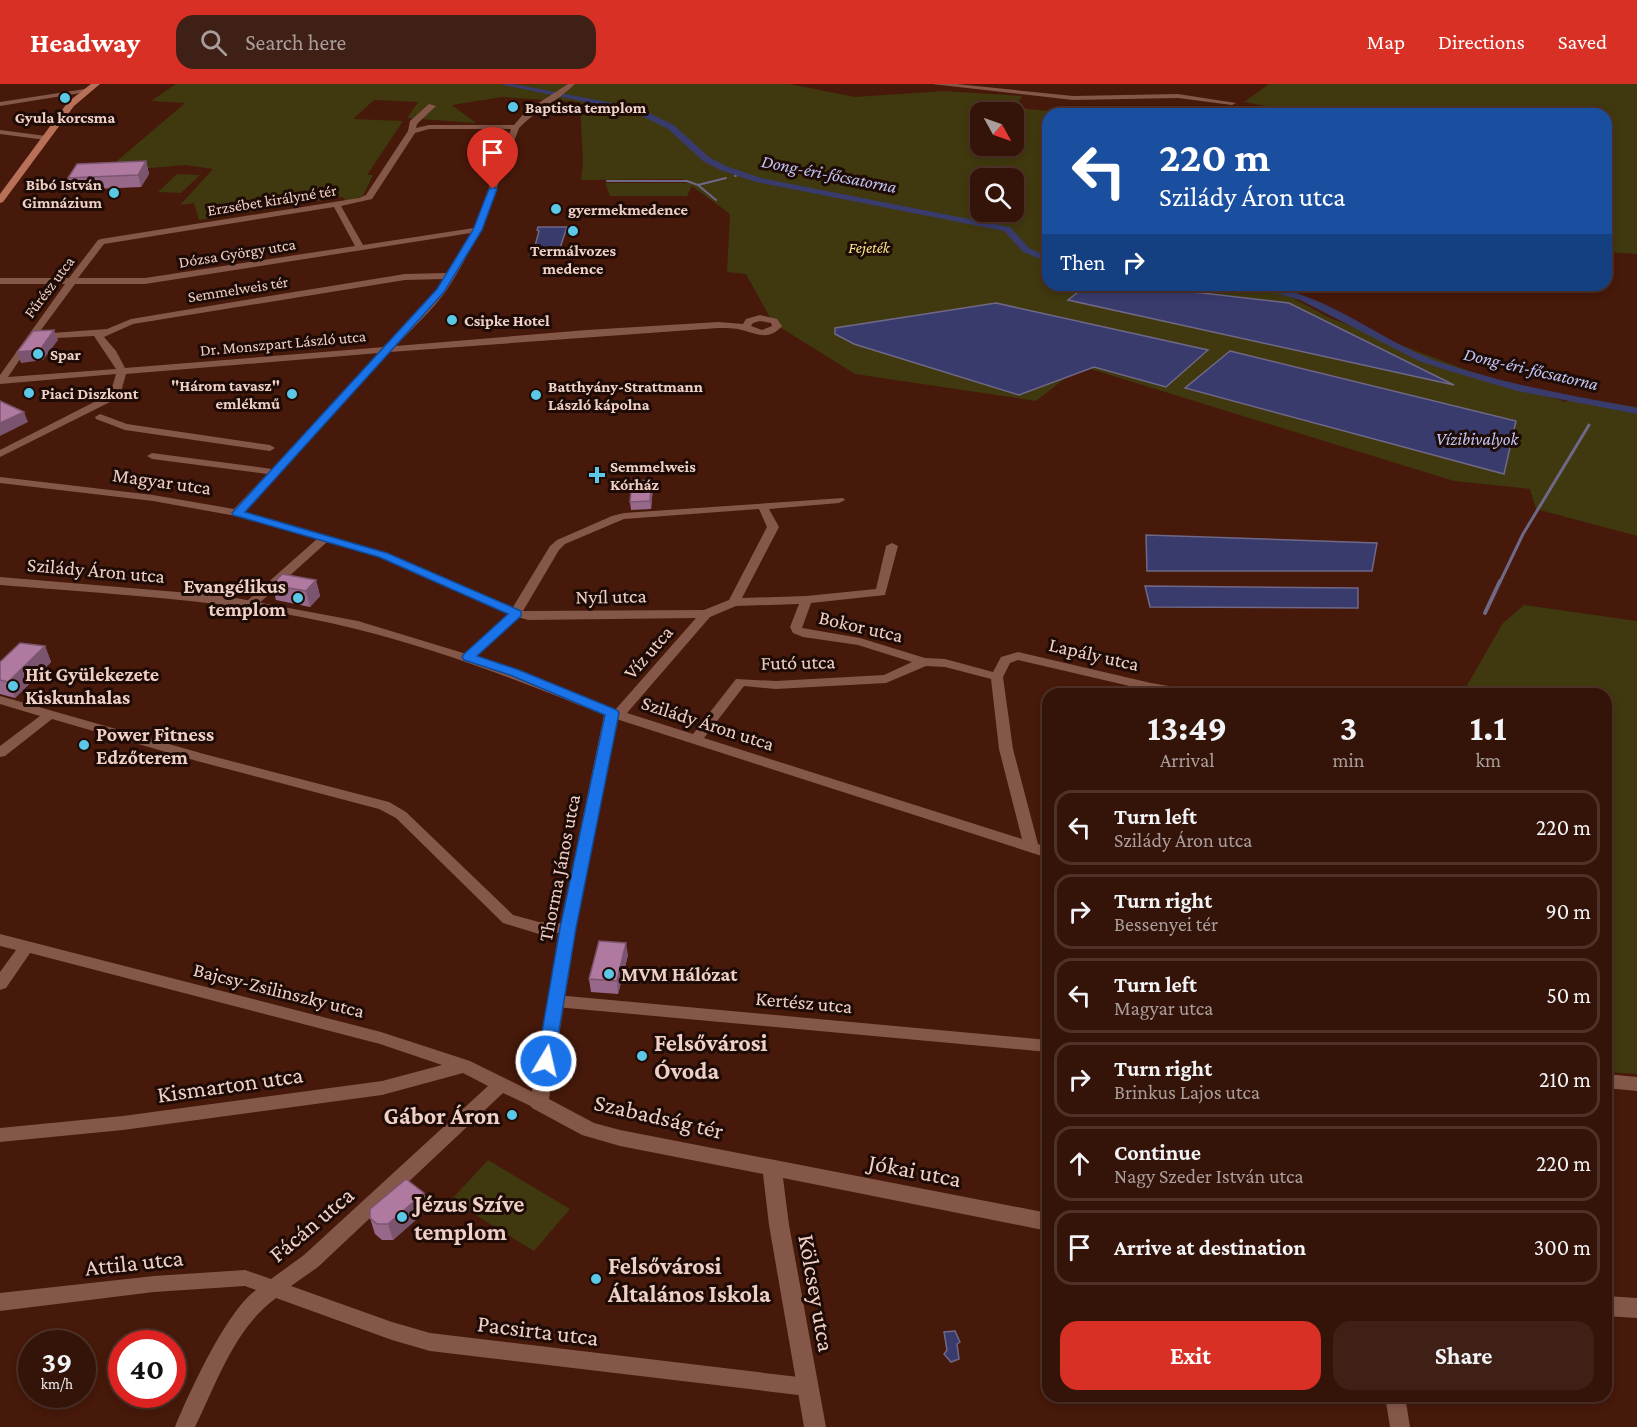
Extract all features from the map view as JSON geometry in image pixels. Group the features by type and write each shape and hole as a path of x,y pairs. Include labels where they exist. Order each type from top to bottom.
{"main road":[{"path":"0,200 71,104 96,84"}],"street":[{"path":"237,513 441,291 477,230 516,127 529,113 572,84"},
{"path":"935,84 1066,98 1178,96 1232,104"},
{"path":"0,104 85,91"},
{"name":"Erzsébet királyné tér","path":"101,242 337,205 369,197 412,131 413,123 432,106"},
{"path":"412,131 429,127 516,127"},
{"path":"0,132 46,138"},
{"path":"0,142 13,134"},
{"path":"337,205 361,249"},
{"name":"Dózsa György utca","path":"0,281 145,281 477,230"},
{"name":"Fűrész utca","path":"1,381 31,336 101,242"},
{"name":"Semmelweis tér","path":"31,336 109,332 131,322 233,305 405,277 451,276"},
{"name":"Dr. Monszpart László utca","path":"1,381 671,328 718,325 746,327"},
{"path":"0,454 88,410 116,392 122,371 111,351 99,337 99,333"},
{"path":"100,417 188,449 273,472"},
{"path":"152,456 188,449 270,448"},
{"name":"Magyar utca","path":"0,480 153,498 237,513 383,555 516,613"},
{"path":"468,657 516,613 554,548 561,542 624,516 839,500"},
{"path":"734,602 773,526 763,507"},
{"path":"251,604 325,538"},
{"name":"Bokor utca","path":"892,546 881,592 806,600 796,627 799,632 860,642 924,662 945,663 997,677"},
{"name":"Szilády Áron utca","path":"0,581 225,600 358,625 468,657 615,714 1042,851"},
{"path":"706,614 734,602 806,600"},
{"name":"Nyíl utca","path":"516,613 536,617 706,614"},
{"name":"Víz utca","path":"615,714 660,670 706,614"},
{"name":"Lapály utca","path":"997,677 1005,660 1018,656 1157,688"},
{"name":"Futó utca","path":"696,739 741,682 776,685 886,679 924,662"},
{"path":"997,677 1006,749 1031,847"},
{"path":"0,700 202,758 384,805 401,815 496,910 508,919 539,928 568,928"},
{"path":"0,753 51,714"},
{"name":"Thorma János utca","path":"539,1103 568,928 615,714"},
{"name":"Bajcsy-Zsilinszky utca","path":"0,940 381,1038 464,1066 539,1103"},
{"path":"0,984 25,948"},
{"name":"Kertész utca","path":"556,1001 1042,1045"},
{"name":"Kismarton utca","path":"0,1135 123,1123 382,1088 464,1066"},
{"path":"1612,1082 1637,1084"},
{"name":"Fácán utca","path":"185,1427 232,1332 252,1304 271,1287 311,1261 502,1083"},
{"name":"Szabadság tér","path":"539,1103 579,1124 606,1134 772,1168"},
{"name":"Jókai utca","path":"772,1168 1042,1221"},
{"name":"Kölcsey utca","path":"772,1168 779,1225 815,1427"},
{"name":"Attila utca","path":"0,1302 154,1284 244,1278 271,1287"},
{"name":"Pacsirta utca","path":"271,1287 392,1331 430,1342 807,1387"},
{"path":"1612,1306 1637,1308"},
{"path":"1396,1402 1400,1427"}],"green space":[{"name":"Fejeték","path":"176,84 789,84 855,97 944,91 1022,96 1019,102 970,102 970,156 1024,156 1024,109 1042,110 1042,291 1280,291 1330,318 1469,371 1566,402 1569,396 1637,407 1637,536 1536,509 1530,489 1454,481 1081,366 1036,401 855,374 773,323 746,274 727,272 730,214 692,186 687,196 610,196 605,183 687,183 683,179 581,180 583,163 580,102 502,97 452,105 476,123 407,118 418,102 374,100 353,119 403,121 367,175 373,175 363,196 346,202 343,197 199,220 194,203 180,205 213,169 185,165 104,172 185,103 151,101"},
{"path":"1269,84 1637,84 1637,254 1612,252 1612,108 1276,108 1244,102"},
{"path":"177,174 200,175 181,193 158,192"},
{"path":"1524,605 1637,621 1637,1074 1612,1072 1612,688 1465,688 1503,623"},
{"path":"488,1160 570,1209 534,1251 451,1200"}],"water":[{"path":"538,227 567,227 560,254 530,255 534,250"},
{"path":"1079,291 1184,291 1289,303 1454,385 1068,300"},
{"path":"996,303 1208,350 1166,387 1094,367 1019,395 854,344 835,334 835,328"},
{"name":"Vízibivalyok","path":"1230,351 1516,421 1504,474 1185,388"},
{"path":"1146,535 1377,543 1372,571 1147,571"},
{"path":"1145,586 1358,588 1358,608 1150,607"},
{"path":"955,1331 960,1342 957,1344 959,1359 951,1362 944,1354 947,1350 944,1332"}],"building":[{"path":"146,161 138,175 68,178 77,164"},
{"path":"54,330 40,350 17,352 33,331"},
{"path":"0,401 24,412 0,423"},
{"path":"632,480 652,481 650,501 630,502"},
{"path":"282,574 316,580 306,591 272,585"},
{"path":"20,643 45,646 8,682 0,680 0,662"},
{"path":"599,941 626,943 617,981 589,979"},
{"path":"406,1179 424,1193 388,1224 377,1224 370,1218 370,1209"}],"waterway":[{"name":"Dong-éri-főcsatorna","path":"502,84 636,110 671,127 706,159 723,168 759,180 1007,229 1026,250 1042,257"},
{"name":"Dong-éri-főcsatorna","path":"735,176 740,174"},
{"path":"698,185 726,178"},
{"path":"607,181 687,181 698,185"},
{"path":"698,185 716,200"},
{"name":"Dong-éri-főcsatorna","path":"1276,291 1303,298 1422,359 1449,368 1517,388 1637,411"},
{"path":"1500,582 1523,534 1589,425"},
{"path":"1485,613 1500,581"}],"place":[{"name":"Gyula korcsma","path":"65,98"},
{"name":"Baptista templom","path":"513,107"},
{"name":"Bibó István Gimnázium","path":"114,193"},
{"name":"gyermekmedence","path":"556,209"},
{"name":"Termálvozes medence","path":"573,231"},
{"name":"Csipke Hotel","path":"452,320"},
{"name":"Spar","path":"38,354"},
{"name":"Piaci Diszkont","path":"29,393"},
{"name":"\"Három tavasz\" emlékmű","path":"292,394"},
{"name":"Batthyány-Strattmann László kápolna","path":"536,395"},
{"name":"Semmelweis Kórház","path":"597,475"},
{"name":"Evangélikus templom","path":"298,598"},
{"name":"Hit Gyülekezete Kiskunhalas","path":"13,686"},
{"name":"Power Fitness Edzőterem","path":"84,745"},
{"name":"MVM Hálózat","path":"609,974"},
{"name":"Felsővárosi Óvoda","path":"642,1056"},
{"name":"Gábor Áron","path":"512,1115"},
{"name":"Jézus Szíve templom","path":"402,1217"},
{"name":"Felsővárosi Általános Iskola","path":"596,1279"}],"route":[{"path":"493,189 477,230 441,291 237,513 383,555 516,613 468,657 612,713 568,928 546,1061"}]}
